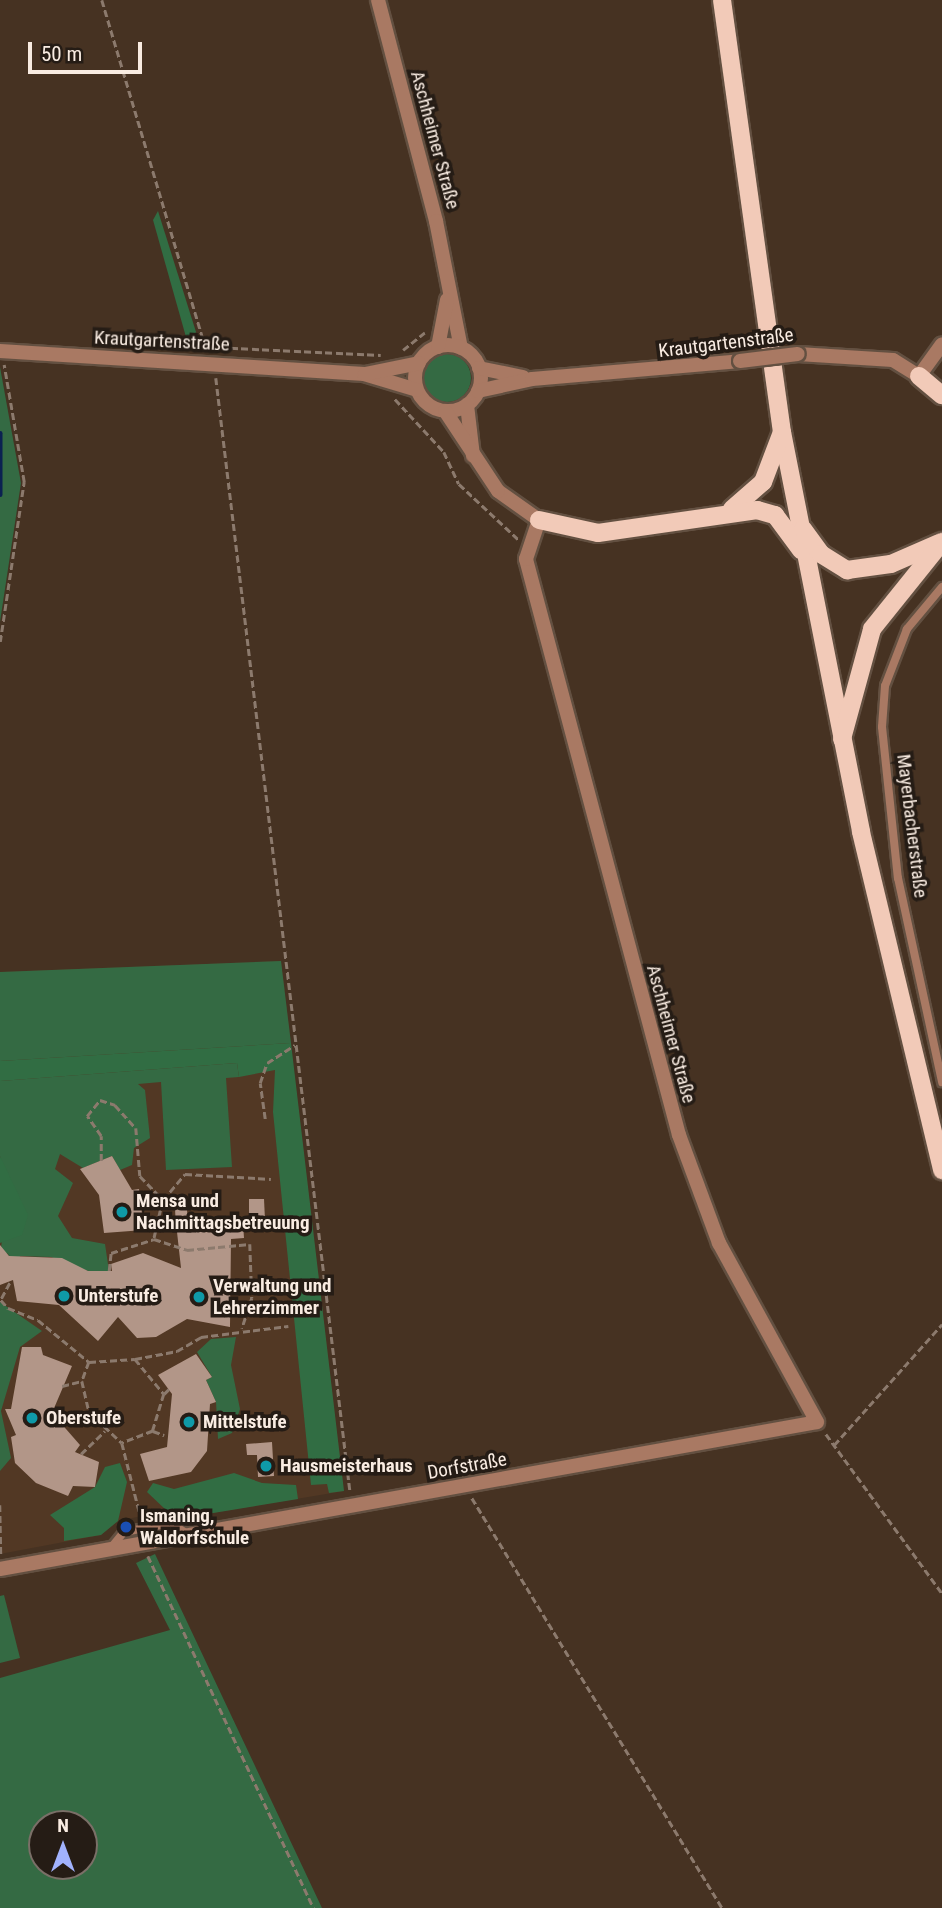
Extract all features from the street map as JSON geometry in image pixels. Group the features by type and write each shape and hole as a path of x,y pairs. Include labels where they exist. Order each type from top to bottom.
{"main road":[{"path":"722,0 782,432 842,739 942,1170"},
{"path":"919,376 942,395"},
{"path":"732,509 763,482 782,432"},
{"path":"539,520 598,533 732,509 775,515 806,559"},
{"path":"800,524 821,554 847,570 891,564 942,542"},
{"path":"842,739 872,629 942,542"}],"street":[{"name":"Aschheimer Straße","path":"378,0 461,348 479,368"},
{"name":"Aschheimer Straße","path":"438,347 449,292"},
{"path":"919,376 942,344"},
{"path":"461,348 438,347 419,363 417,390 428,404 445,411 498,491 539,520"},
{"name":"Krautgartenstraße","path":"1,351 210,362 364,374 417,390"},
{"name":"Krautgartenstraße","path":"478,391 532,379 798,354 893,360 919,376"},
{"name":"Krautgartenstraße","path":"364,374 419,363"},
{"path":"445,411 467,405 478,391 479,368"},
{"name":"Krautgartenstraße","path":"479,368 532,379"},
{"path":"467,405 473,456"},
{"name":"Aschheimer Straße","path":"539,520 526,559 679,1135 719,1243 817,1422"},
{"name":"Dorfstraße","path":"0,1569 817,1422"}],"lane":[{"name":"Mayerbacherstraße","path":"942,587 902,642 885,685 882,727 903,904 942,1082"},
{"path":"109,1549 124,1532 171,1523 189,1535"}],"path":[{"path":"102,0 205,345"},
{"path":"96,341 394,355"},
{"path":"0,642 24,482 1,351"},
{"path":"210,362 352,1506"},
{"path":"265,1119 260,1083 267,1063 296,1044"},
{"path":"101,1161 100,1136 87,1116 100,1100 115,1105 136,1128 140,1176 163,1200"},
{"path":"154,1239 163,1200 185,1174 271,1179"},
{"path":"109,1271 111,1253 154,1239 187,1250 250,1244 252,1298 242,1328"},
{"path":"10,1283 1,1300 8,1308 37,1320 89,1362 135,1359 242,1328 288,1326"},
{"path":"834,1445 942,1324"},
{"path":"135,1359 164,1394"},
{"path":"89,1362 82,1381 89,1412 105,1431 122,1443 144,1528"},
{"path":"62,1386 82,1381"},
{"path":"153,1431 164,1394 172,1387"},
{"path":"817,1422 942,1593"},
{"path":"81,1454 105,1431"},
{"path":"122,1443 153,1431 164,1435"},
{"path":"464,1486 722,1908"},
{"path":"0,1505 1,1556"},
{"path":"142,1544 314,1908"}],"shaded area":[{"path":"281,961 344,1491 189,1517 166,1511 118,1521 101,1535 0,1554 0,972"}],"green space":[{"path":"158,211 196,332 194,336 186,337 153,220"},
{"path":"447,354 464,361 471,378 464,395 447,402 430,395 423,378 430,361"},
{"path":"0,367 21,483 0,622"},
{"path":"281,961 291,1043 0,1061 0,972"},
{"path":"291,1043 344,1491 329,1493 327,1484 311,1485 273,1112 275,1070 239,1077 237,1063 0,1081 0,1061"},
{"path":"237,1063 239,1077 226,1078 232,1167 166,1170 161,1082 138,1084 145,1090 150,1138 134,1148 132,1165 120,1170 112,1156 83,1168 60,1154 55,1169 73,1183 58,1216 72,1238 105,1244 109,1271 88,1271 51,1257 20,1256 18,1267 7,1253 0,1258 8,1184 0,1156 0,1081"},
{"path":"0,1156 28,1215 22,1235 0,1243"},
{"path":"0,1302 42,1331 20,1347 1,1411 11,1458 0,1471"},
{"path":"236,1337 231,1365 240,1409 232,1433 218,1439 216,1402 206,1380 212,1377 197,1352 211,1339"},
{"path":"120,1463 127,1482 118,1521 101,1535 64,1541 64,1528 50,1515 95,1487 105,1467"},
{"path":"234,1473 262,1483 296,1485 298,1499 189,1517 167,1511 147,1492 153,1483 174,1489"},
{"path":"155,1554 322,1908 0,1908 0,1678 170,1630 136,1563"},
{"path":"4,1595 20,1658 0,1663 0,1596"}],"building":[{"name":"Mensa und Nachmittagsbetreuung","path":"112,1156 132,1190 139,1189 144,1230 104,1233 99,1195 80,1169"},
{"path":"249,1199 264,1199 265,1220 249,1220"},
{"path":"175,1209 187,1209 188,1229 243,1223 244,1238 231,1239 230,1327 187,1319 156,1337 137,1338 118,1317 98,1341 59,1305 17,1301 13,1280 0,1285 0,1245 9,1256 62,1258 88,1271 112,1271 111,1264 143,1253 181,1268 177,1232 185,1226 176,1227"},
{"name":"Oberstufe","path":"22,1347 41,1347 43,1355 72,1366 52,1413 80,1445 75,1452 99,1462 95,1487 73,1486 68,1496 36,1483 15,1463 11,1437 16,1435 5,1409 11,1409"},
{"name":"Mittelstufe","path":"196,1354 212,1377 206,1380 216,1402 210,1404 207,1451 191,1472 149,1481 140,1454 167,1447 172,1394 158,1375"},
{"name":"Hausmeisterhaus","path":"272,1442 274,1476 258,1477 257,1455 247,1455 246,1444"}],"waterway":[{"path":"0,433 0,494"}],"place":[{"name":"Mensa und Nachmittagsbetreuung","path":"122,1212"},
{"name":"Unterstufe","path":"64,1296"},
{"name":"Verwaltung und Lehrerzimmer","path":"199,1297"},
{"name":"Oberstufe","path":"32,1418"},
{"name":"Mittelstufe","path":"189,1422"},
{"name":"Hausmeisterhaus","path":"266,1466"},
{"name":"Ismaning, Waldorfschule","path":"126,1527"}]}
